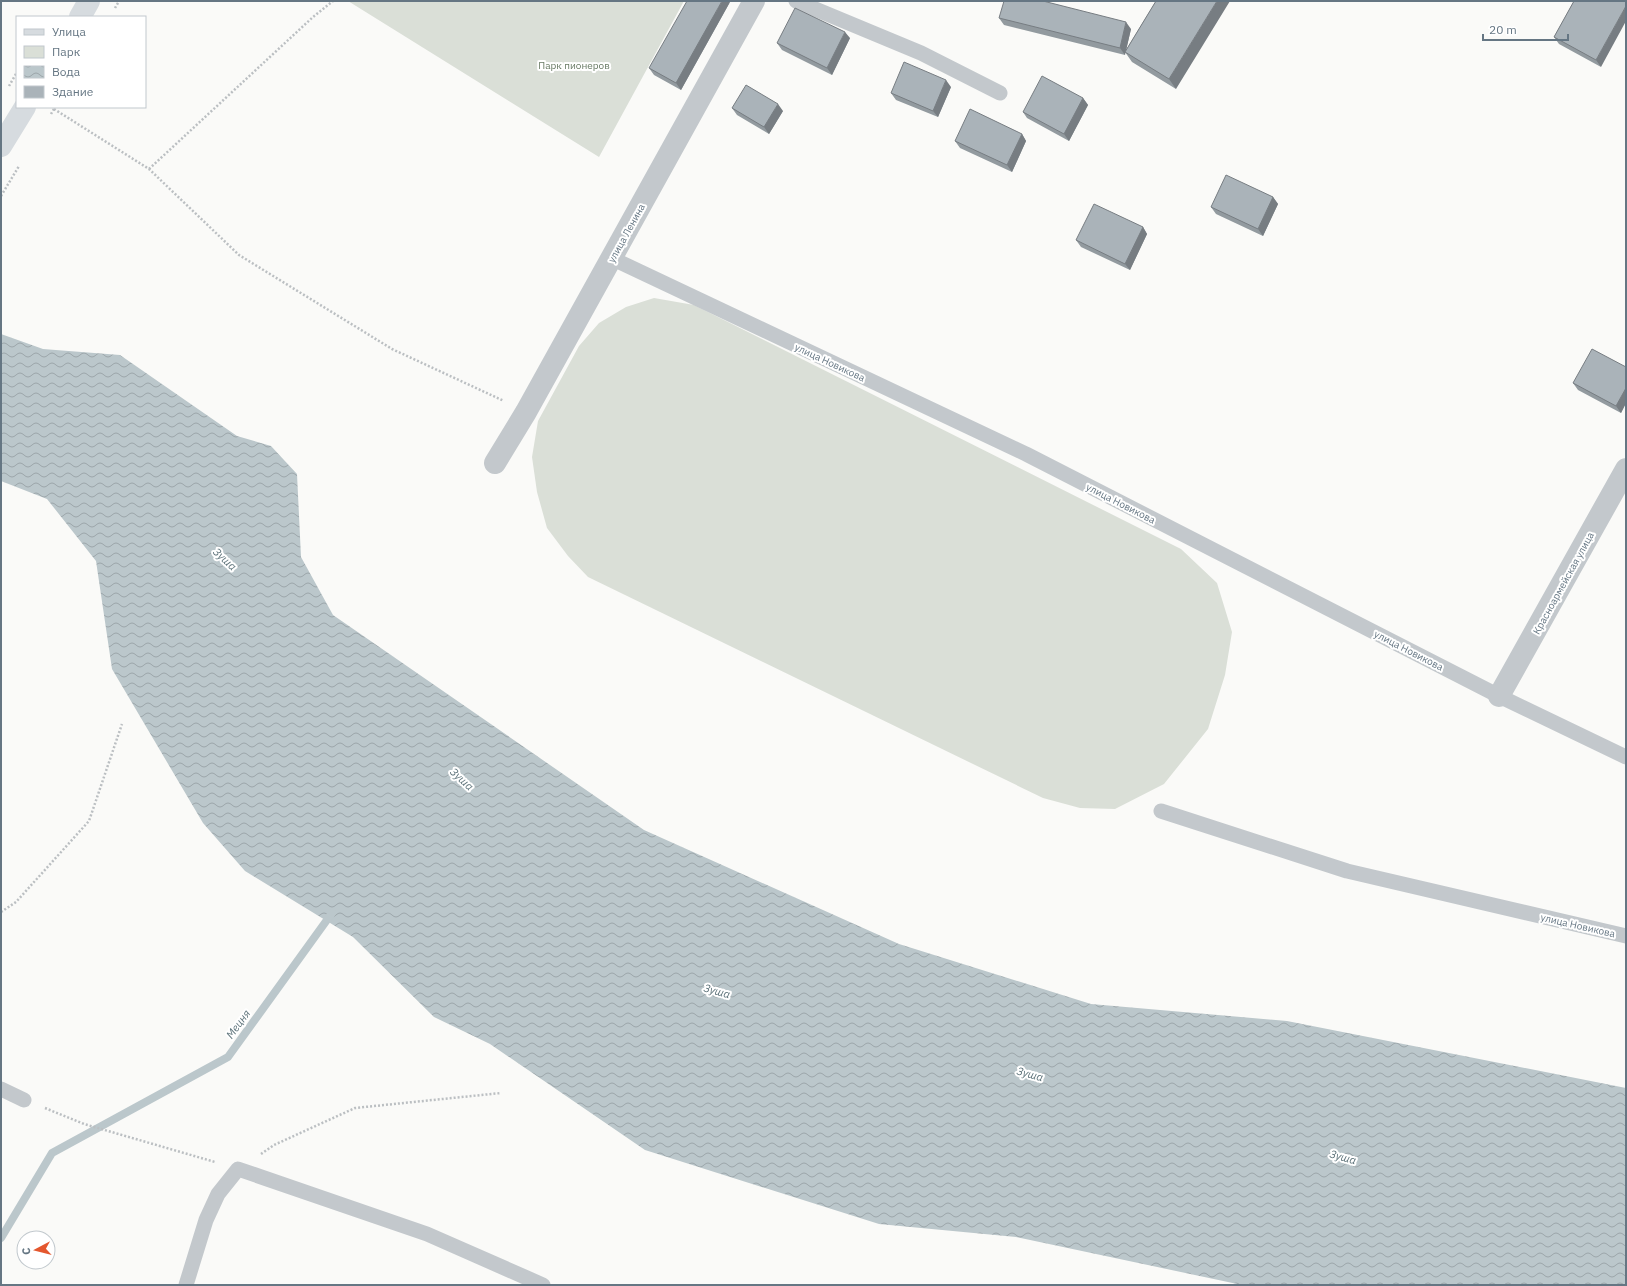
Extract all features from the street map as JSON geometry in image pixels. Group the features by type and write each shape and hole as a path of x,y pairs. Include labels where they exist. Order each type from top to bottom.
{"main road":[{"path":"1,146 24,108"}],"street":[{"name":"улица Ленина","path":"495,463 526,412 754,1"},
{"name":"Красноармейская улица","path":"1499,696 1626,469"}],"lane":[{"path":"796,1 921,53 1000,93"},
{"name":"улица Новикова","path":"611,258 1026,454 1499,696 1626,757"},
{"name":"улица Новикова","path":"1161,811 1347,871 1626,936"},
{"path":"1,1089 24,1100"},
{"path":"186,1285 206,1220 218,1194 238,1169 427,1234 543,1285"}],"path":[{"path":"149,169 313,17 334,1"},
{"path":"54,109 149,169 239,255 392,349 526,412"},
{"path":"1,912 16,902 89,821 122,724"},
{"path":"24,1100 84,1124 238,1169 274,1145 355,1108 501,1093"}],"green space":[{"name":"Парк пионеров","path":"348,1 684,1 599,157"},
{"path":"654,298 694,305 1181,549 1217,583 1232,632 1225,675 1208,729 1164,784 1115,809 1080,808 1043,798 588,577 568,556 547,528 537,492 532,457 538,421 579,346 599,323 626,307"}],"water":[{"name":"Зуша","path":"1,334 43,349 120,355 237,436 271,446 297,474 301,557 333,615 644,830 899,944 1091,1004 1287,1021 1626,1088 1626,1285 1242,1285 1016,1237 879,1224 645,1150 490,1044 434,1017 353,937 245,871 203,823 112,669 96,561 47,499 1,481"}],"building":[{"path":"687,1 722,1 676,83 649,68"},
{"path":"1004,1 1043,1 1126,22 1120,48 999,18"},
{"path":"1156,1 1217,1 1169,79 1125,52"},
{"path":"1574,1 1626,1 1626,6 1596,60 1554,37"},
{"path":"795,8 845,32 827,68 777,43"},
{"path":"904,62 946,80 933,111 891,93"},
{"path":"1042,76 1083,98 1064,134 1023,112"},
{"path":"746,85 778,104 764,127 732,108"},
{"path":"970,109 1022,134 1007,165 955,141"},
{"path":"1226,175 1273,197 1258,229 1211,207"},
{"path":"1094,204 1143,227 1125,264 1076,240"},
{"path":"1592,349 1626,367 1626,388 1616,406 1573,383"}],"waterway":[{"name":"Мецня","path":"1,1238 52,1153 228,1057 332,913"}]}
